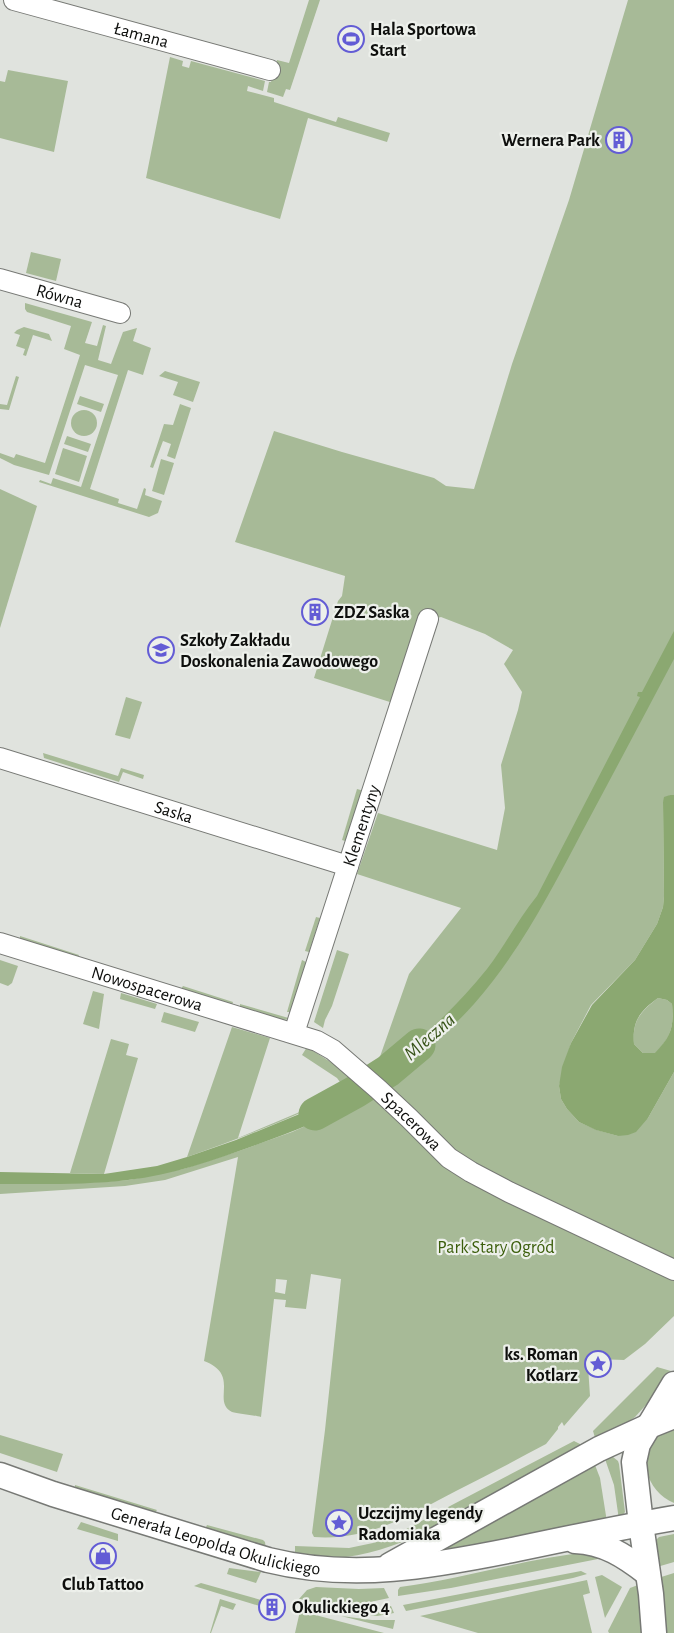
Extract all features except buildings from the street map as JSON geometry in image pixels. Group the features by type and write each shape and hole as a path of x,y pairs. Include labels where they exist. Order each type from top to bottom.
{"main road":[{"path":"654,1633 634,1462 638,1444 674,1384"},
{"name":"Generała Leopolda Okulickiego","path":"382,1570 598,1449 674,1416"},
{"name":"Generała Leopolda Okulickiego","path":"0,1474 53,1494 283,1564 321,1570 382,1570 444,1564 674,1518"},
{"name":"Generała Leopolda Okulickiego","path":"0,1490 53,1494"},
{"path":"546,1543 600,1544 617,1552 647,1573"}],"street":[{"name":"Łamana","path":"14,0 270,70"},
{"name":"Równa","path":"0,279 120,313"},
{"name":"Klementyny","path":"294,1034 428,619"},
{"name":"Saska","path":"0,758 348,866"},
{"name":"Nowospacerowa","path":"0,943 294,1034"},
{"name":"Spacerowa","path":"294,1034 317,1041 333,1050 449,1158 471,1172 539,1207 674,1270"}],"green space":[{"path":"309,0 320,0 290,90 286,89 283,97 267,92 277,60 289,63"},
{"name":"Park Stary Ogród","path":"628,0 674,0 674,795 670,795 663,802 663,907 657,924 635,960 591,1005 571,1043 559,1086 561,1099 579,1122 618,1136 648,1118 674,1072 674,1316 645,1344 624,1360 596,1359 588,1366 590,1396 564,1426 562,1422 546,1444 422,1509 371,1531 334,1537 314,1537 312,1533 341,1279 311,1274 306,1309 285,1307 286,1300 274,1299 261,1417 232,1412 226,1407 224,1380 221,1373 204,1361 238,1157 165,1180 125,1186 0,1194 0,1184 129,1180 183,1169 292,1132 361,1098 376,1068 409,974 461,908 357,874 378,813 497,850 505,808 501,765 522,692 504,664 513,650 485,634 441,617 433,619 393,703 314,678 338,601 342,596 345,576 235,542 274,431 434,478 446,486 474,489 512,364 569,200","holes":["276,1279 287,1280 285,1294 275,1292"]},
{"path":"170,57 183,61 182,66 189,68 191,61 265,81 263,91 248,86 247,91 274,98 274,102 336,122 338,117 390,133 387,142 308,118 280,219 146,178"},
{"path":"8,70 68,81 54,152 0,138 0,81 5,82"},
{"path":"31,252 61,259 56,281 26,273"},
{"path":"25,303 92,322 85,343 97,346 103,325 106,326 98,360 111,364 123,332 137,328 133,341 151,348 143,375 128,370 90,489 119,499 118,503 137,509 144,488 146,489 145,495 162,501 158,513 149,517 39,482 40,480 51,484 53,478 81,487 118,375 85,365 49,475 14,465 0,458 0,453 14,458 16,454 45,463 80,355 64,349 71,326 27,312"},
{"path":"24,327 49,334 52,341 33,335 26,356 23,355 25,349 16,346 20,335 14,333"},
{"path":"165,371 200,382 193,402 173,395 178,382 159,376"},
{"path":"16,376 19,377 9,410 0,409 0,404 7,405"},
{"path":"80,396 104,404 101,412 77,404"},
{"path":"180,404 191,408 175,459 167,456 171,444 163,441 153,468 150,467 164,424 173,425"},
{"path":"84,410 93,414 97,423 93,432 84,436 75,432 71,423 75,414"},
{"path":"67,436 91,444 88,452 64,444"},
{"path":"63,448 87,456 79,482 55,474"},
{"path":"161,459 174,463 164,495 152,491"},
{"path":"0,489 37,506 0,628"},
{"path":"126,697 142,702 130,739 115,735"},
{"path":"43,753 118,776 121,768 144,775 143,779 123,772 119,782 44,758"},
{"path":"357,789 364,791 348,842 342,840"},
{"path":"316,917 320,918 309,952 305,951"},
{"path":"20,936 79,955 78,957 20,939"},
{"path":"337,950 349,954 323,1028 314,1022"},
{"path":"0,960 18,966 12,983 8,986 0,983"},
{"path":"302,960 306,962 290,1012 287,1012"},
{"path":"183,986 233,1002 232,1005 181,989"},
{"path":"93,991 104,994 99,1029 83,1024"},
{"path":"121,993 157,1004 155,1009 120,999"},
{"path":"658,998 672,1004 670,1031 665,1042 655,1054 643,1053 634,1044 634,1029 638,1018"},
{"path":"240,1004 292,1019 282,1020 240,1007"},
{"path":"164,1012 199,1022 195,1032 161,1022"},
{"path":"232,1027 270,1038 238,1138 314,1106 345,1089 337,1078 302,1055 307,1047 340,1068 355,1083 350,1086 351,1088 331,1098 291,1117 250,1134 187,1157"},
{"path":"111,1039 129,1044 126,1055 138,1058 104,1174 70,1173"},
{"path":"657,1367 671,1371 655,1395 635,1417 596,1441 593,1431"},
{"path":"674,1427 674,1503 656,1490 650,1481 646,1461 653,1442 661,1433"},
{"path":"0,1435 63,1454 57,1472 0,1453"},
{"path":"574,1441 586,1447 415,1537 358,1555 329,1558 297,1557 295,1546 349,1548 391,1537"},
{"path":"613,1457 619,1464 625,1512 619,1520 614,1485 605,1459"},
{"path":"595,1465 600,1478 607,1522 440,1555 437,1548"},
{"path":"75,1485 157,1510 154,1514 75,1490"},
{"path":"81,1522 118,1534 118,1541 77,1529"},
{"path":"207,1525 263,1540 266,1549 205,1529"},
{"path":"674,1534 674,1562 657,1567 655,1541 659,1537"},
{"path":"590,1552 603,1558 398,1596 400,1587 542,1559"},
{"path":"229,1568 261,1572 256,1583 227,1574"},
{"path":"581,1571 587,1574 406,1611 403,1605"},
{"path":"674,1573 674,1633 664,1633 658,1578"},
{"path":"602,1575 622,1587 605,1618 595,1577"},
{"path":"587,1580 590,1593 583,1595 592,1633 478,1633 420,1616"},
{"path":"201,1583 268,1602 266,1608 194,1586"},
{"path":"638,1585 643,1633 609,1633 630,1588"},
{"path":"316,1587 384,1588 389,1598 337,1609 299,1599 307,1590"},
{"path":"220,1599 236,1604 233,1610 221,1606 210,1633"},
{"path":"391,1606 394,1613 377,1616 354,1613"},
{"path":"300,1611 384,1633 295,1633"},
{"path":"341,1616 372,1620 395,1620 393,1629"}],"water":[{"path":"674,631 674,659 558,877 520,943 474,1004 434,1044 390,1081 379,1071 423,1036 475,984 537,896 640,697 637,696 638,692 642,692"},
{"path":"674,795 674,1072 648,1118 636,1132 618,1136 579,1122 561,1099 559,1086 562,1067 571,1043 592,1005 635,960 657,924 664,896 664,797","holes":["658,998 672,1004 672,1026 668,1036 655,1053 643,1053 634,1044 634,1029 638,1017"]},
{"path":"351,1088 361,1098 323,1118 241,1151 177,1171 112,1182 0,1184 0,1172 104,1174 157,1166 236,1140 319,1106"}],"waterway":[{"name":"Mleczna","path":"315,1114 388,1071 419,1045"}],"place":[{"name":"Hala Sportowa Start","path":"351,39"},
{"name":"Wernera Park","path":"619,140"},
{"name":"ZDZ Saska","path":"315,612"},
{"name":"Szkoły Zakładu Doskonalenia Zawodowego","path":"161,650"},
{"name":"ks. Roman Kotlarz","path":"598,1364"},
{"name":"Uczcijmy legendy Radomiaka","path":"339,1523"},
{"name":"Club Tattoo","path":"103,1556"},
{"name":"Okulickiego 4","path":"272,1607"}]}
